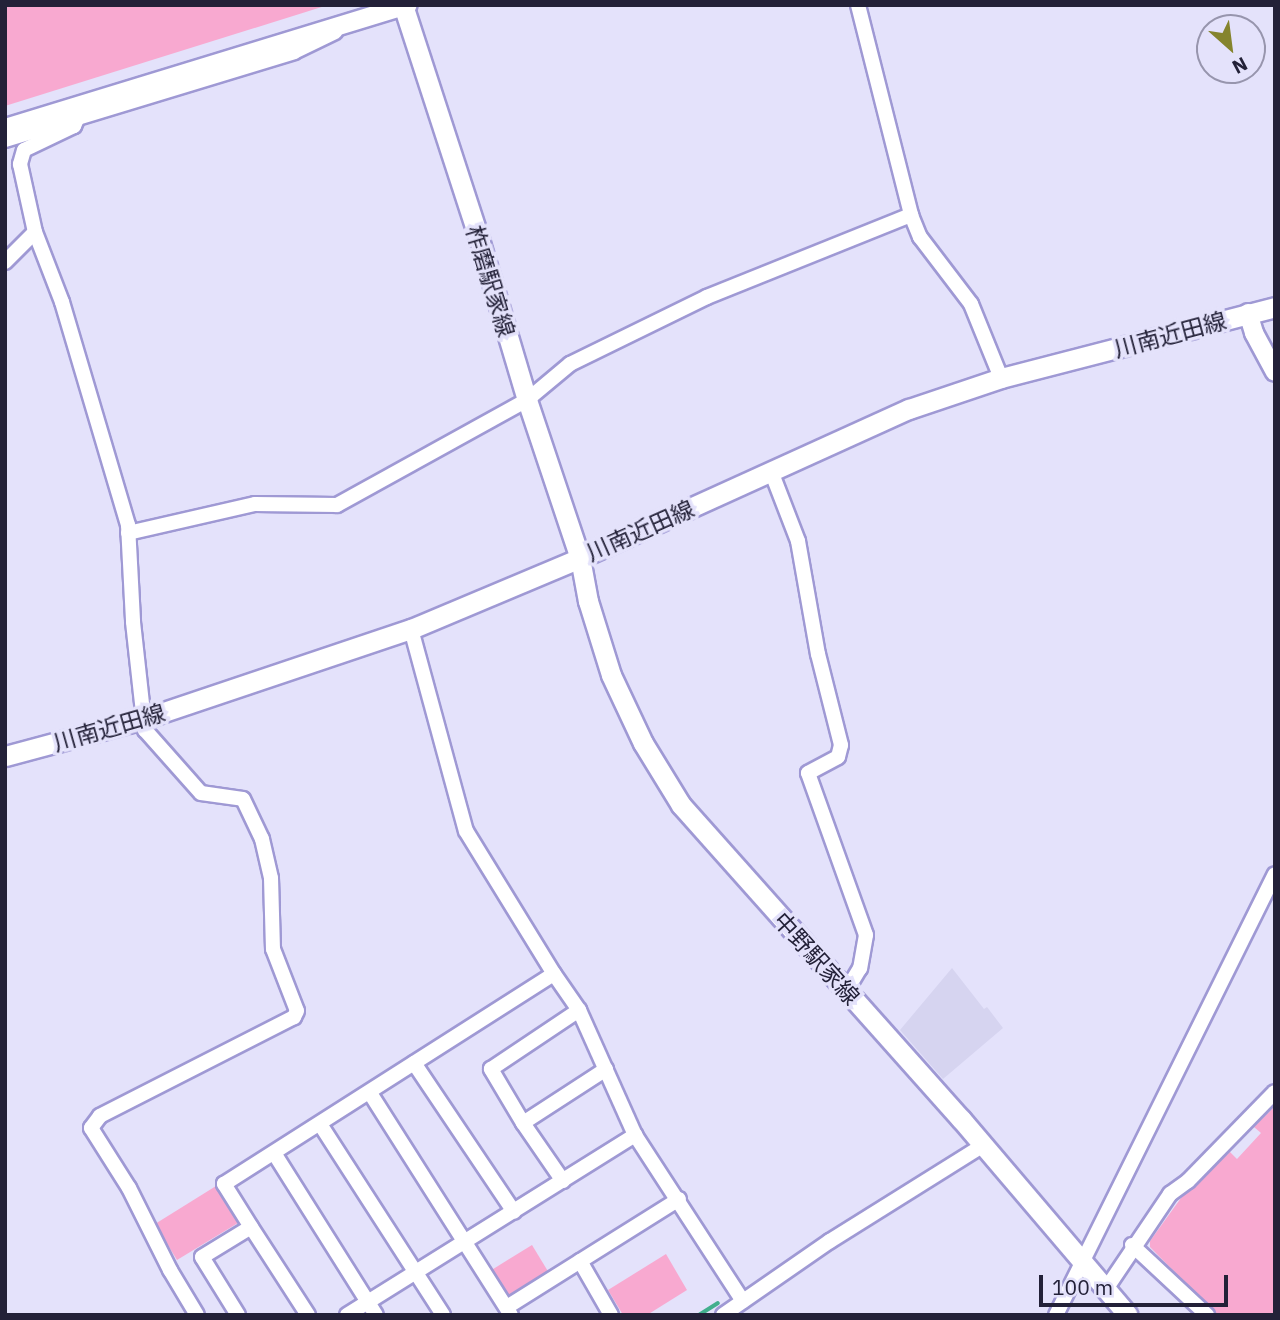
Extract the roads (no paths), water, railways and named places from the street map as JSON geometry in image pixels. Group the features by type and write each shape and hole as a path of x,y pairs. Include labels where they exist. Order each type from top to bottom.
{"main road":[{"name":"柞磨駅家線","path":"405,6 579,558"},
{"name":"川南近田線","path":"5,756 143,719 411,628 579,558 909,409 1001,378 1275,307"},
{"name":"中野駅家線","path":"579,558 588,601 611,675 643,743 681,805 846,990 1128,1315"}],"street":[{"path":"858,5 911,215 920,237 971,304 1001,378"},
{"path":"5,128 405,6"},
{"path":"5,141 294,52 324,39 340,25"},
{"path":"78,117 74,126 24,150 20,164 35,232 62,302 128,533 131,594 145,730 201,793 243,799 262,839 271,878 273,949 297,1011 294,1017 100,1116 91,1128 129,1188 170,1270 197,1315"},
{"path":"128,533 255,504 337,505 527,400 570,364 651,323 911,215"},
{"path":"5,262 35,232"},
{"path":"1248,313 1254,333 1275,372"},
{"path":"771,471 798,541 818,654 841,745 838,757 808,773 866,935 860,968 846,990"},
{"path":"411,628 466,831 579,1010 635,1135 743,1301"},
{"path":"1056,1315 1086,1265 1275,874"},
{"path":"307,1315 224,1184 554,974"},
{"path":"563,1181 523,1123 491,1069 579,1010"},
{"path":"414,1063 514,1212"},
{"path":"523,1123 606,1069"},
{"path":"1106,1289 1132,1245 1170,1194 1188,1181 1275,1091"},
{"path":"370,1093 509,1311 580,1261 679,1199"},
{"path":"320,1124 418,1272 443,1315"},
{"path":"348,1315 372,1308 418,1272 635,1135"},
{"path":"723,1315 830,1241 982,1146"},
{"path":"274,1153 372,1308"},
{"path":"238,1315 202,1257 251,1227"},
{"path":"1132,1245 1207,1315"},
{"path":"580,1261 611,1315"}],"waterway":[{"path":"699,1315 718,1303"}]}
